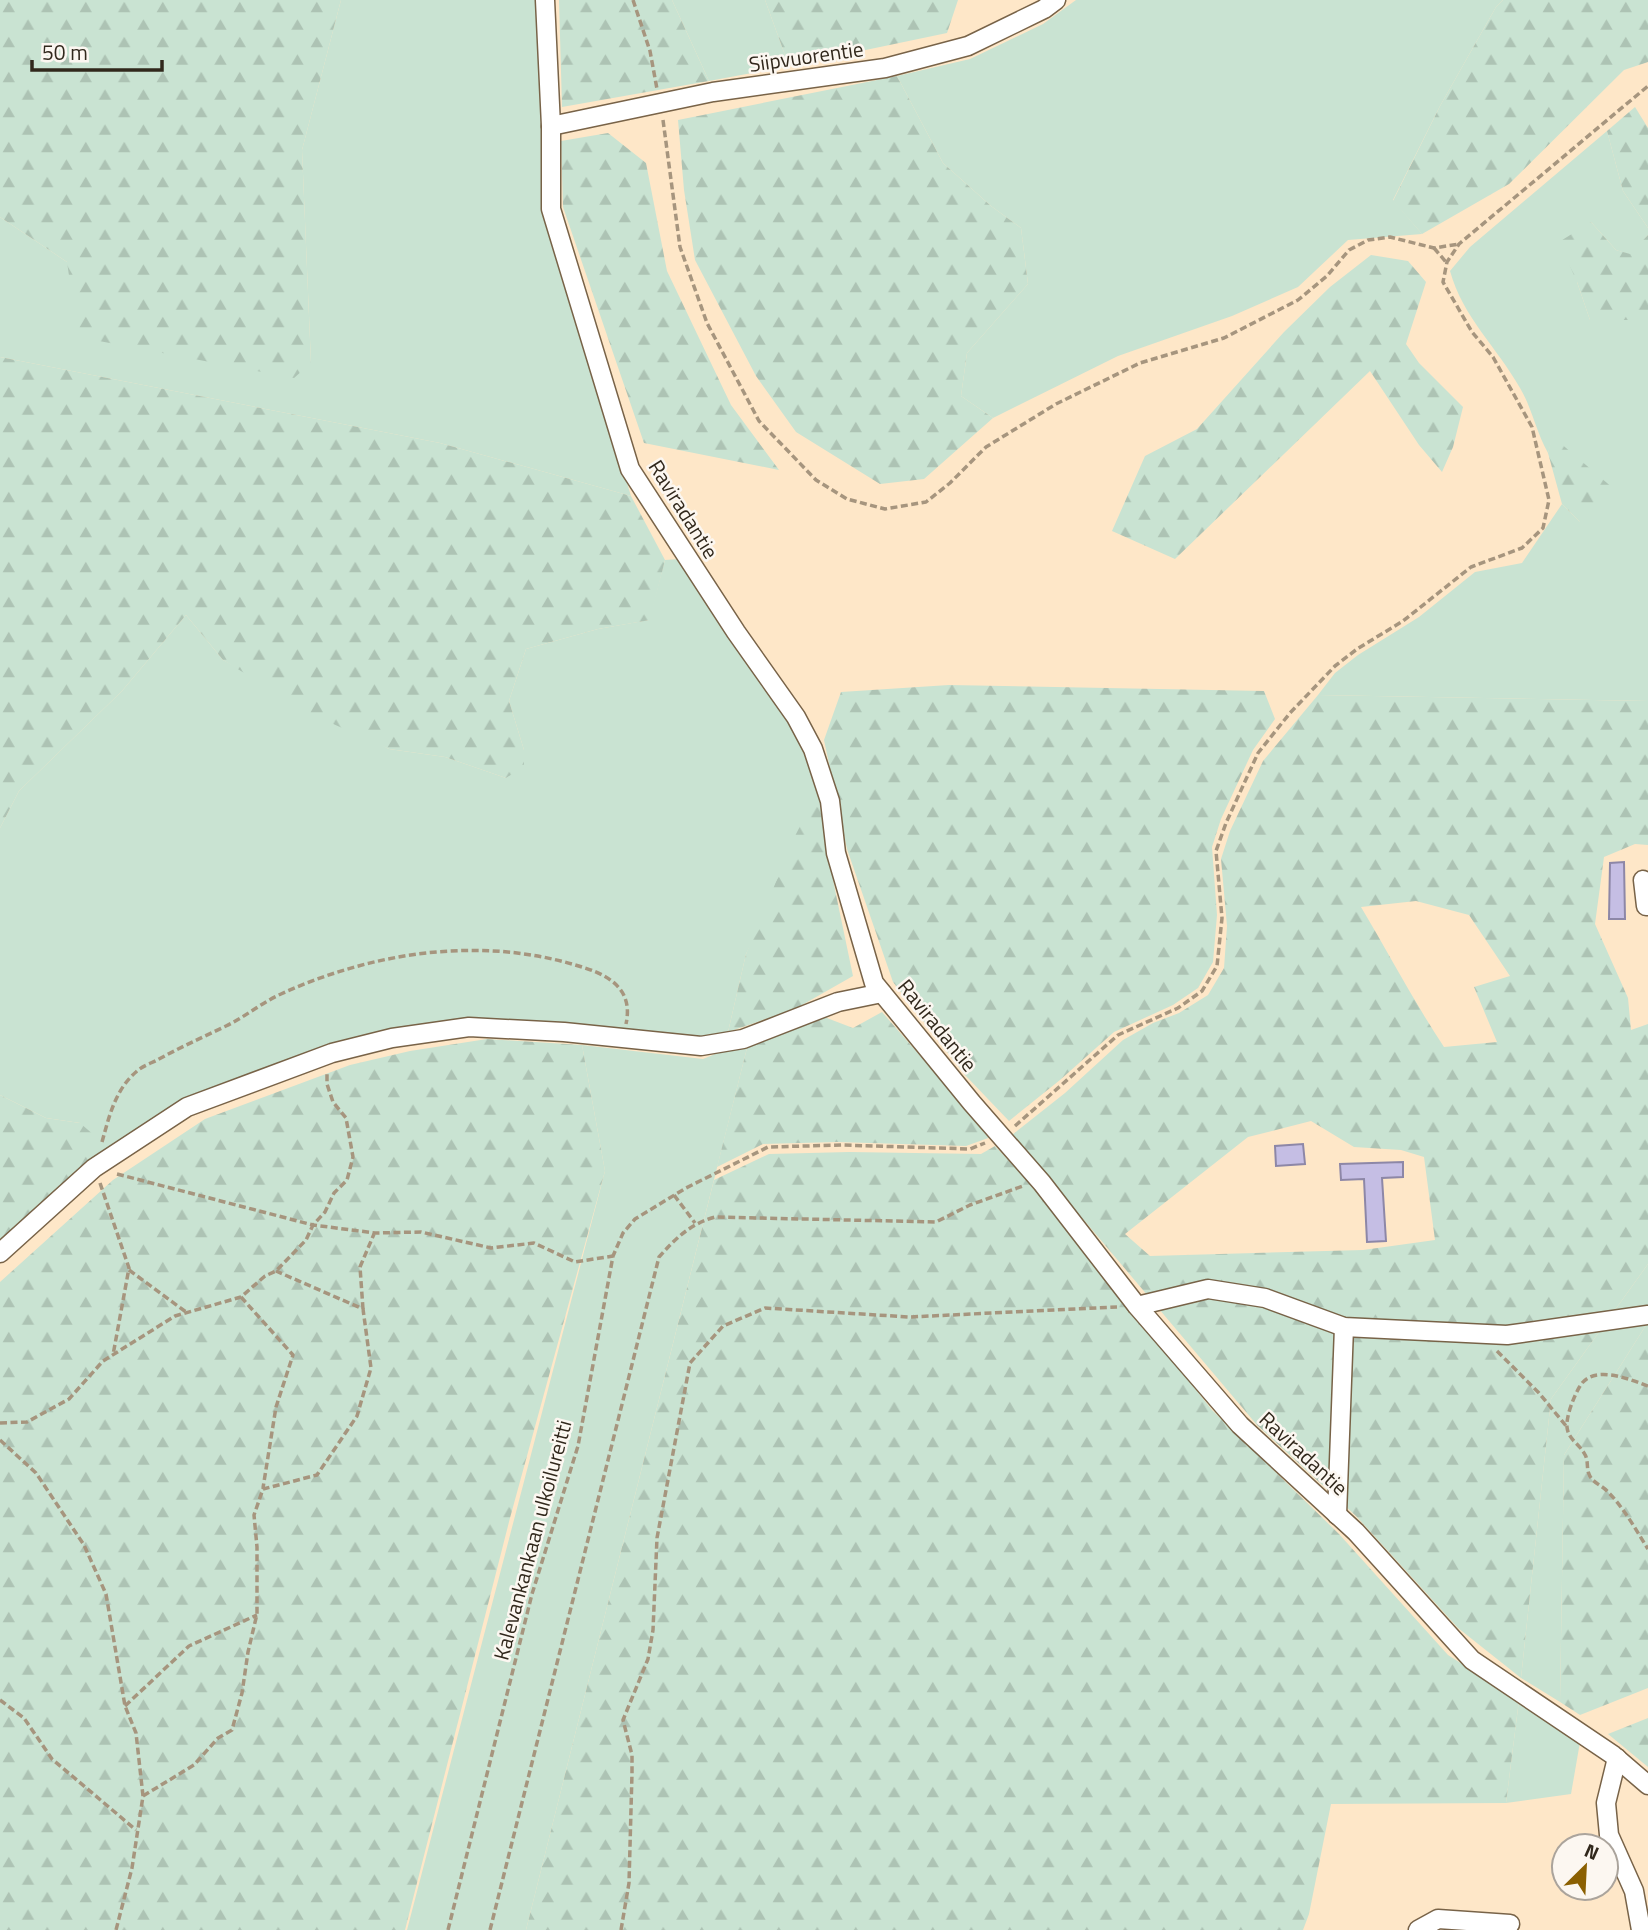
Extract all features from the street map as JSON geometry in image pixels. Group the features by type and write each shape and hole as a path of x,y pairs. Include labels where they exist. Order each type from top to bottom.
{"street":[{"name":"Raviradantie","path":"545,0 551,125 551,209 630,469 736,632 796,717 813,749 830,800 836,853 874,983 1042,1183 1137,1306 1240,1425 1356,1532 1472,1660 1617,1758 1648,1784"},
{"name":"Siipvuorentie","path":"551,125 713,92 885,68 968,46 1044,9 1056,0"},
{"path":"1643,880 1648,906"},
{"path":"0,1253 94,1168 187,1107 332,1053 391,1038 469,1027 564,1032 701,1046 743,1039 838,1002 882,993"},
{"path":"1137,1306 1208,1289 1265,1298 1344,1326 1507,1335 1648,1315"},
{"path":"1337,1515 1344,1326"},
{"path":"1617,1758 1606,1803 1609,1835 1634,1891 1640,1930"},
{"path":"1418,1930 1438,1919 1510,1924"}],"path":[{"path":"633,0 650,51 680,247 707,323 758,421 816,481 847,499 886,509 926,502 950,483 986,447 1056,404 1140,363 1224,338 1298,300 1327,276 1349,250 1368,240 1390,237 1434,248 1459,244"},
{"path":"1434,248 1447,262 1459,244 1648,86"},
{"name":"Kalevankankaan ulkoilureitti","path":"448,1930 532,1594 578,1446 613,1256 623,1233 635,1219 674,1195 768,1147 842,1145 970,1149 1002,1137 1118,1035 1178,1008 1202,991 1217,966 1221,930 1216,851 1226,822 1258,753 1290,713 1335,666 1403,621 1471,567 1522,548 1543,528 1549,500 1532,427 1493,357 1472,332 1443,282 1447,262"},
{"path":"113,1355 129,1270 94,1168 117,1095 136,1071 228,1025 280,994 370,962 427,952 506,951 553,957 600,973 619,985 626,998 628,1016 623,1040"},
{"path":"0,1423 27,1422 69,1399 103,1361 175,1315 242,1297 265,1276 276,1271 306,1240 334,1193 347,1180 353,1157 346,1118 333,1102 327,1084 332,1053"},
{"path":"94,1168 313,1225 375,1233 421,1232 491,1248 534,1243 575,1262 613,1256"},
{"path":"490,1930 659,1257 695,1223 715,1217 936,1222 1012,1188 1042,1183"},
{"path":"674,1195 695,1223"},
{"path":"263,1489 317,1475 357,1416 371,1368 360,1267 375,1233"},
{"path":"129,1270 187,1312"},
{"path":"276,1271 363,1309"},
{"path":"143,1796 194,1765 218,1738 232,1730 242,1693 257,1614 254,1515 263,1489 276,1407 293,1355 242,1297"},
{"path":"621,1930 629,1883 632,1773 632,1755 623,1720 648,1659 652,1640 657,1538 690,1363 723,1326 765,1308 909,1317 1137,1306"},
{"path":"1480,1334 1539,1393 1567,1427 1570,1437 1584,1453 1589,1475 1595,1483 1607,1490 1648,1549"},
{"path":"1567,1427 1578,1388 1585,1379 1596,1374 1629,1379 1648,1386"},
{"path":"0,1440 36,1473 84,1545 106,1594 125,1706 136,1733 143,1796 132,1868 116,1930"},
{"path":"125,1706 189,1646 257,1614"},
{"path":"0,1700 24,1718 52,1759 136,1830"}],"green space":[{"path":"0,0 341,0 302,150 311,363 294,378 78,337 67,262 0,217"},
{"path":"341,0 537,0 544,210 631,496 440,443 0,357 0,217 67,262 311,363 302,150"},
{"path":"559,0 672,0 709,81 562,107"},
{"path":"672,0 765,0 789,66 709,81"},
{"path":"765,0 958,0 947,33 789,66"},
{"path":"1076,0 1503,0 1496,7 1440,106 1393,200 1422,234 1348,240 1298,287 1232,316 1118,356 993,418 961,396 967,353 1028,284 1021,228 991,206 943,163 897,76 970,59 1043,24"},
{"path":"1503,0 1648,0 1648,62 1624,70 1509,184 1422,234 1393,201 1440,106 1496,7"},
{"path":"897,76 943,163 991,206 1021,228 1028,284 967,353 961,396 993,418 924,479 880,484 796,432 756,376 695,260 684,190 678,120"},
{"path":"1635,107 1648,128 1648,228 1623,191 1607,131"},
{"path":"1607,131 1623,191 1648,228 1648,235 1631,255 1616,250 1591,222 1577,282 1590,320 1648,320 1648,701 1318,695 1335,673 1358,655 1419,617 1475,572 1522,563 1562,504 1580,522 1553,437 1548,453 1524,396 1463,303 1450,271 1470,247"},
{"path":"608,133 646,163 667,271 731,405 779,470 644,443 563,207 561,141"},
{"path":"1591,222 1616,250 1630,254 1648,235 1648,320 1590,320 1559,242"},
{"path":"1371,255 1408,261 1426,282 1406,344 1419,363 1463,407 1453,447 1442,472 1419,445 1370,371 1175,559 1112,531 1145,456 1197,429 1284,332 1330,287"},
{"path":"0,357 440,443 631,496 665,560 650,620 598,629 526,649 509,701 524,750 524,766 506,778 445,757 389,749 311,714 223,660 186,615 122,691 19,791 0,828"},
{"path":"1552,436 1614,489 1580,522 1562,504 1548,453"},
{"path":"679,559 749,666 790,721 806,752 822,802 746,954 728,1032 701,1038 564,1025 329,1045 90,1162 80,1123 46,1118 0,1095 0,828 19,791 122,691 186,615 223,660 389,749 445,757 506,778 524,750 509,701 526,649 598,629 649,620 665,560"},
{"path":"949,685 1264,691 1275,719 1253,750 1221,819 1212,847 1217,915 1213,962 1198,988 1173,1005 1114,1032 1009,1121 965,1075 893,982 847,849 824,740 841,692"},
{"path":"1318,695 1648,701 1648,845 1635,844 1604,857 1595,924 1628,998 1631,1030 1648,1024 1648,1264 1551,1399 1521,1678 1458,1628 1356,1516 1257,1425 1012,1135 1065,1093 1123,1040 1153,1023 1179,1013 1208,995 1224,968 1227,926 1221,859 1230,831 1263,761","holes":["1416,901 1469,915 1510,976 1474,987 1497,1042 1444,1047 1361,907","1311,1121 1354,1147 1401,1150 1424,1157 1435,1240 1363,1250 1150,1256 1125,1234 1248,1137"]},
{"path":"822,802 834,885 853,976 795,1009 728,1032 746,954 795,836 812,803"},
{"path":"882,1012 991,1137 966,1146 837,1142 763,1144 717,1167 749,1040 819,1015 853,1028"},
{"path":"487,1039 582,1045 605,1171 510,1518 405,1930 0,1930 0,1282 113,1180 205,1119 350,1065 410,1051"},
{"path":"749,1040 526,1930 407,1930 605,1171 582,1045 703,1059"},
{"path":"0,1095 46,1118 80,1123 95,1136 90,1162 0,1241"},
{"path":"995,1146 1043,1197 1212,1410 1339,1534 1448,1655 1519,1700 1506,1803 1331,1804 1309,1914 1303,1930 526,1930 714,1180 769,1154 981,1154"},
{"path":"1648,1264 1648,1322 1564,1455 1560,1702 1521,1678 1551,1399"},
{"path":"1648,1322 1648,1688 1580,1715 1560,1702 1564,1455"},
{"path":"1519,1700 1580,1742 1571,1794 1506,1803"},
{"path":"1648,1718 1648,1767 1608,1734"}],"building":[{"path":"1624,862 1625,919 1609,919 1610,863"},
{"path":"1303,1144 1305,1164 1276,1166 1275,1146"},
{"path":"1403,1162 1403,1177 1382,1178 1386,1241 1367,1242 1364,1179 1341,1180 1340,1164"}]}
